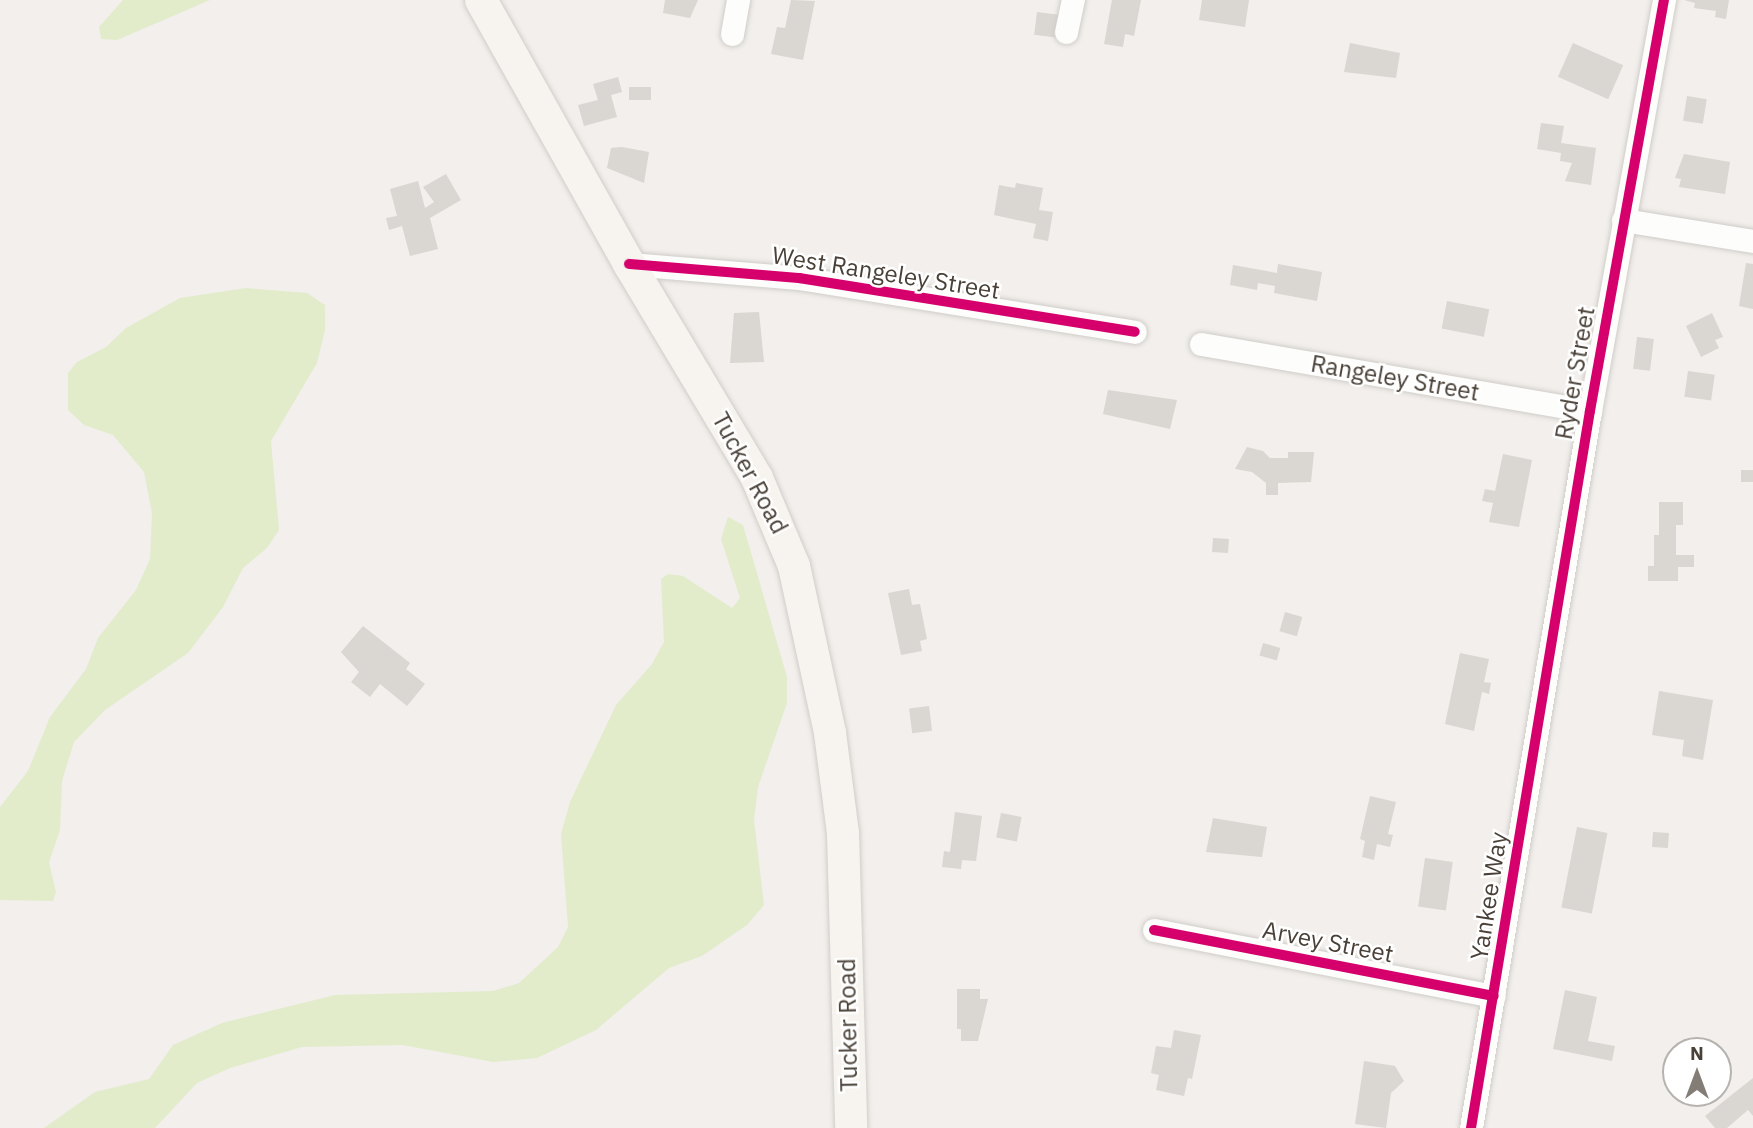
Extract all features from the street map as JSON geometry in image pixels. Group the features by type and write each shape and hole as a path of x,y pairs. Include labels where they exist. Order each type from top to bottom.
{"main road":[{"name":"Tucker Road","path":"481,0 629,264 757,478 785,539 801,593 830,733 843,833 851,1128"}],"street":[{"path":"733,34 738,0"},
{"path":"1066,32 1073,0"},
{"name":"Ryder Street","path":"1533,753 1623,220 1664,0"},
{"path":"1623,220 1753,241"},
{"name":"West Rangeley Street","path":"629,264 799,278 1135,332"},
{"name":"Rangeley Street","path":"1201,344 1590,411"},
{"name":"Yankee Way","path":"1471,1128 1533,753"},
{"name":"Arvey Street","path":"1154,930 1494,996"}],"green space":[{"path":"123,0 210,0 117,40 101,39 99,27"},
{"path":"246,288 307,293 325,305 325,330 317,363 271,441 279,530 267,548 243,568 223,607 188,653 105,710 74,742 62,781 60,830 49,862 56,892 53,901 0,900 0,807 28,771 50,717 86,669 98,638 136,590 150,559 152,513 144,472 113,435 84,425 68,410 68,373 77,362 106,347 126,328 180,298"},
{"path":"728,517 743,525 787,677 787,703 758,787 754,820 764,905 747,925 702,956 669,968 596,1030 537,1058 493,1062 403,1045 302,1047 230,1068 197,1083 155,1128 44,1128 95,1092 149,1079 173,1045 222,1023 335,995 493,991 519,983 558,947 568,927 561,834 570,802 616,705 652,664 664,642 661,579 668,574 683,576 732,608 740,598 721,539"}],"building":[{"path":"665,0 698,0 690,18 663,13"},
{"path":"791,0 815,1 803,60 771,54 777,27 785,28"},
{"path":"1112,0 1141,0 1134,36 1125,34 1123,47 1104,44"},
{"path":"1202,0 1249,0 1245,27 1199,20"},
{"path":"1684,0 1729,0 1726,19 1715,17 1716,11 1694,8 1695,3"},
{"path":"1037,12 1061,15 1058,38 1034,35"},
{"path":"1350,43 1400,53 1396,78 1344,72"},
{"path":"1573,43 1623,65 1608,99 1558,77"},
{"path":"618,77 622,92 611,95 617,117 584,126 578,105 598,100 593,84"},
{"path":"629,87 651,87 651,100 629,100"},
{"path":"1687,96 1707,99 1703,124 1683,121"},
{"path":"1541,123 1564,126 1561,143 1596,148 1591,185 1565,181 1572,163 1560,161 1561,153 1537,149"},
{"path":"622,147 649,152 644,183 607,168 611,148"},
{"path":"1684,154 1730,162 1725,194 1679,187 1681,179 1675,178"},
{"path":"446,174 461,200 430,218 438,249 410,256 402,226 389,230 386,218 397,216 390,189 418,181 425,208 434,202 423,187"},
{"path":"1016,183 1043,188 1039,210 1053,212 1048,241 1033,238 1036,224 994,215 999,185 1015,188"},
{"path":"1746,263 1753,264 1753,309 1739,306"},
{"path":"1278,264 1322,272 1317,301 1274,293 1275,286 1258,283 1257,290 1230,285 1233,265 1277,273"},
{"path":"1447,301 1489,309 1484,337 1442,328"},
{"path":"759,312 764,362 730,363 734,313"},
{"path":"1712,313 1723,337 1715,340 1719,348 1701,357 1686,326"},
{"path":"1637,337 1654,339 1650,371 1633,369"},
{"path":"1688,371 1715,375 1711,401 1684,397"},
{"path":"1108,390 1177,400 1170,429 1103,414"},
{"path":"1247,447 1263,451 1270,458 1288,458 1288,452 1314,452 1311,482 1278,483 1278,495 1266,495 1266,483 1252,472 1235,469"},
{"path":"1503,454 1532,460 1519,527 1489,522 1493,503 1482,501 1485,489 1495,491"},
{"path":"1741,470 1753,470 1753,482 1741,482"},
{"path":"1659,502 1683,502 1683,525 1676,525 1676,555 1694,555 1694,567 1678,567 1678,581 1648,581 1648,566 1654,566 1654,535 1659,535"},
{"path":"1213,538 1229,539 1228,553 1212,552"},
{"path":"909,589 912,605 920,604 927,639 920,641 922,651 901,655 888,593"},
{"path":"1285,612 1302,617 1297,636 1279,631"},
{"path":"363,626 410,663 406,669 425,684 407,706 380,684 370,697 351,682 359,672 341,652"},
{"path":"1263,643 1280,648 1277,660 1259,655"},
{"path":"1460,653 1489,659 1484,682 1491,683 1489,694 1482,692 1474,731 1445,724"},
{"path":"1659,691 1713,700 1703,760 1682,756 1684,740 1652,735"},
{"path":"929,706 932,731 912,733 909,708"},
{"path":"1370,796 1396,802 1388,834 1393,835 1390,847 1377,844 1374,860 1362,857 1365,841 1360,839"},
{"path":"955,812 982,816 976,861 962,860 961,869 942,867 944,851 950,852"},
{"path":"1001,813 1022,817 1017,842 996,838"},
{"path":"1213,818 1267,827 1262,857 1206,852"},
{"path":"1577,827 1607,833 1592,913 1561,907"},
{"path":"1653,832 1669,833 1668,848 1652,847"},
{"path":"1425,858 1453,862 1446,910 1418,907"},
{"path":"957,989 980,989 980,999 988,999 978,1041 961,1041 961,1029 957,1029"},
{"path":"1565,990 1597,997 1588,1041 1615,1046 1612,1061 1553,1049"},
{"path":"1174,1030 1201,1035 1192,1079 1188,1078 1184,1096 1156,1090 1159,1075 1151,1073 1156,1046 1171,1048"},
{"path":"1364,1061 1395,1066 1404,1081 1391,1093 1386,1128 1355,1124"},
{"path":"1753,1078 1753,1116 1748,1110 1727,1128 1715,1128 1705,1116 1716,1107 1732,1107 1732,1095"}],"cycle path":[{"path":"1471,1128 1590,411 1664,0"},
{"path":"629,264 799,278 1135,332"},
{"path":"1154,930 1494,996"}]}
